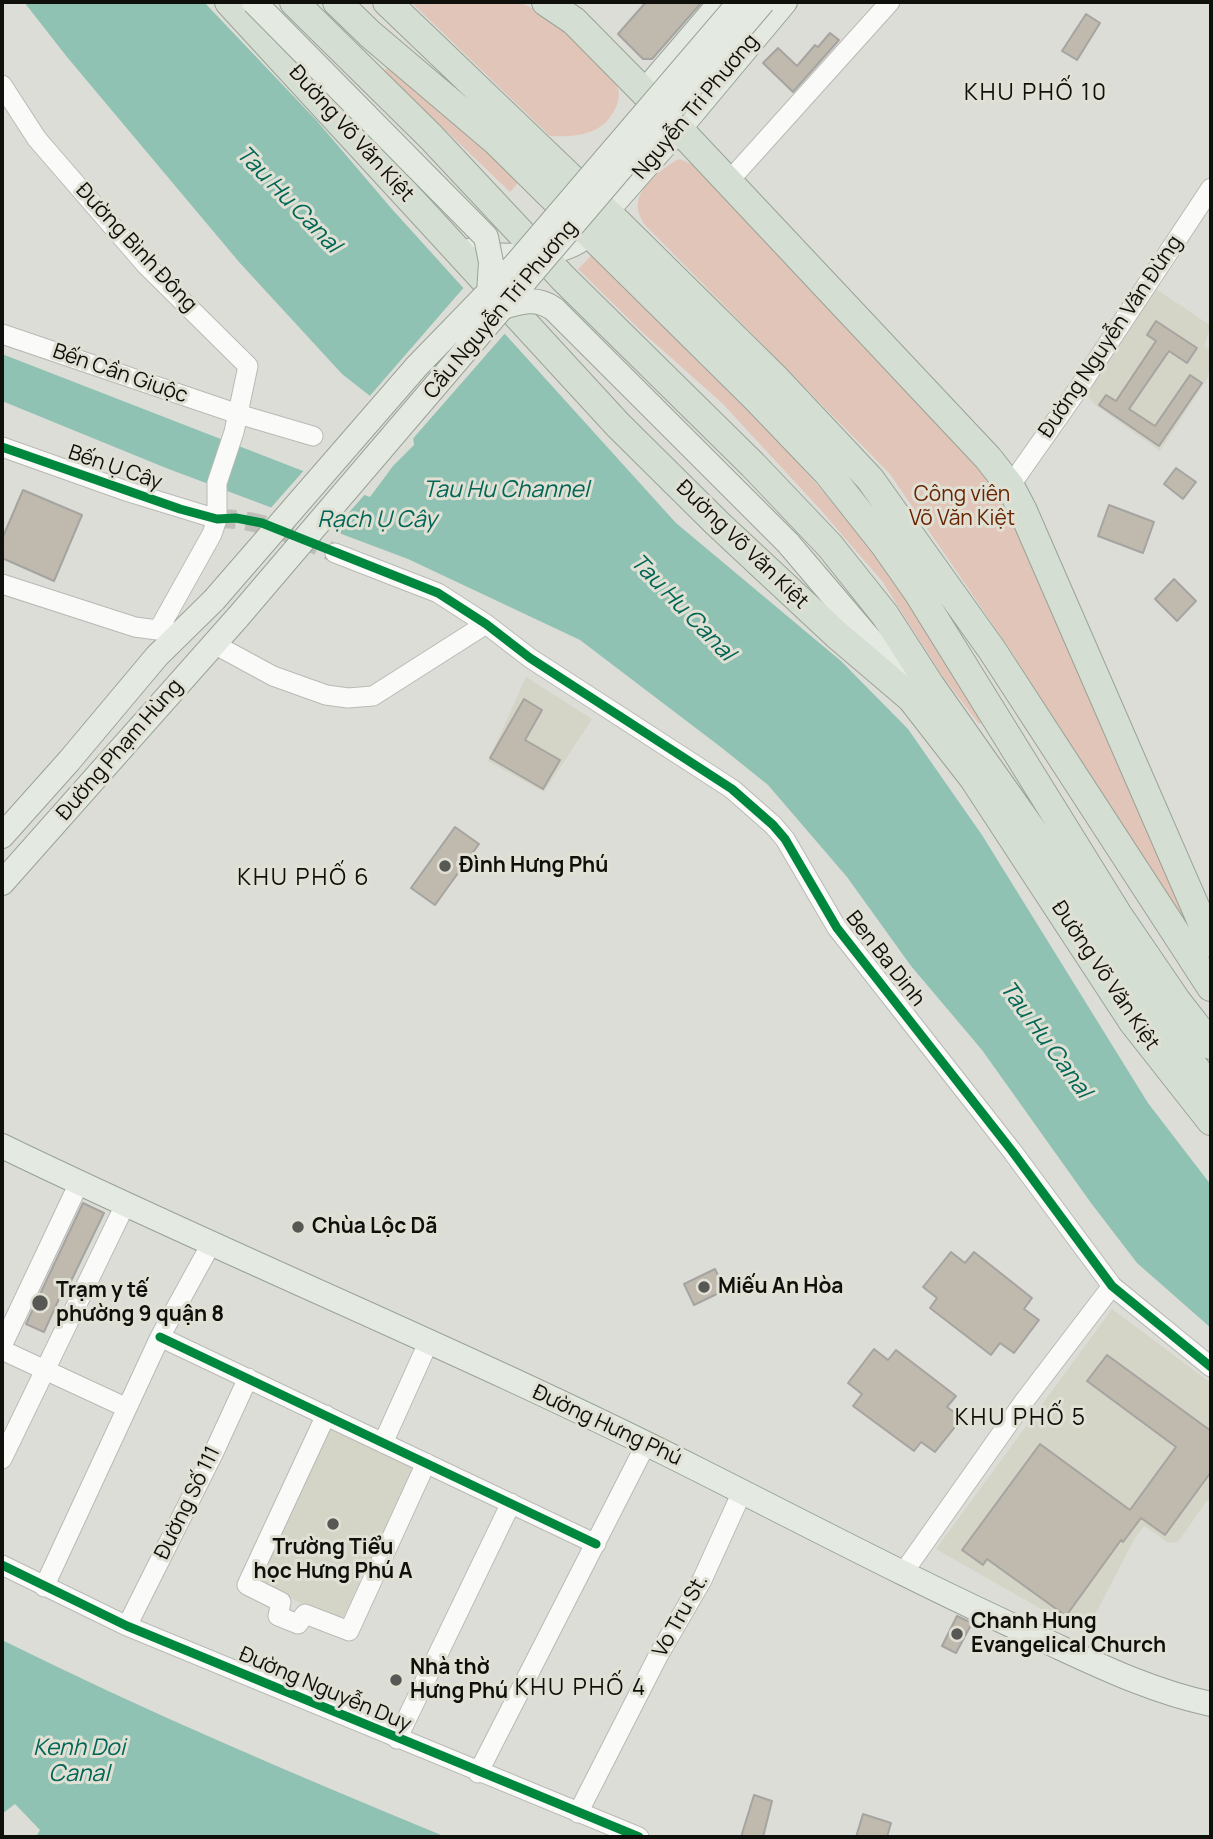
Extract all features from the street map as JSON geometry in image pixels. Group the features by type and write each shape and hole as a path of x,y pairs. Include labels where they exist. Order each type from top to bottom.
{"highway":[{"name":"Đường Võ Văn Kiệt","path":"229,2 618,425 837,635 911,698 974,779 1133,1022 1211,1121"},
{"name":"Đường Võ Văn Kiệt","path":"293,2 431,137 540,253 753,465 830,546 885,615 1153,1012 1211,1089"},
{"path":"337,2 370,34 496,141 684,326 827,472 884,544 963,661 1118,915 1176,1000 1211,1045"},
{"path":"387,2 608,212 776,379 884,496 992,650 1211,987"},
{"path":"546,2 574,21 644,92 970,439 1010,486 1211,943"},
{"path":"974,779 1037,837"}],"main road":[{"path":"254,2 486,237 496,300 544,302 563,317 788,543 890,663 911,698"},
{"path":"644,92 722,2"},
{"name":"Cầu Nguyễn Tri Phương","path":"238,617 740,2"},
{"name":"Cầu Nguyễn Tri Phương","path":"214,600 417,366 496,300 763,2"},
{"name":"Nguyễn Tri Phương","path":"589,233 785,2"},
{"path":"672,59 709,94"},
{"path":"446,238 483,254 540,253 574,244 589,233"},
{"name":"Đường Phạm Hùng","path":"2,836 157,656 170,631 214,600"},
{"name":"Đường Phạm Hùng","path":"2,883 238,617"},
{"name":"Đường Hưng Phú","path":"2,1146 125,1205 429,1341 1116,1674 1172,1695 1211,1704"}],"street":[{"path":"728,182 890,2"},
{"name":"Đường Bình Đông","path":"2,85 37,139 146,265 248,366 236,423"},
{"name":"Đường Nguyễn Văn Đừng","path":"1010,486 1076,392 1211,188"},
{"name":"Bến Cần Giuộc","path":"2,334 236,423 313,436"},
{"path":"2,584 135,627 170,631 217,519 217,483 236,423"},
{"name":"Bến Ụ Cây","path":"2,447 129,492 217,519"},
{"path":"214,644 273,676 326,695 348,698 373,696 486,624 438,593 335,553"},
{"name":"Ben Ba Dinh","path":"486,624 530,658 732,789 773,825 785,839 837,928 1012,1152 1112,1286 1211,1367"},
{"path":"79,1183 2,1348 127,1408"},
{"path":"2,1459 125,1205"},
{"path":"44,1587 160,1337 211,1244"},
{"path":"903,1573 1025,1399 1112,1286"},
{"path":"160,1337 596,1544"},
{"path":"383,1443 429,1341"},
{"name":"Đường Số 111","path":"127,1626 248,1378"},
{"path":"326,1415 247,1585 281,1602 278,1616 298,1625 305,1614 348,1631 426,1463"},
{"path":"478,1773 646,1444"},
{"name":"Vo Tru St.","path":"578,1814 659,1656 702,1580 742,1492"},
{"path":"397,1739 511,1503"},
{"name":"Đường Nguyễn Duy","path":"2,1565 127,1626 478,1773 639,1837"}],"shaded area":[{"path":"1156,289 1211,326 1204,346 1211,351 1207,379 1160,451 1094,404 1086,393"},
{"path":"526,677 592,719 544,792 488,761"},
{"path":"1112,1309 1211,1383 1211,1495 1178,1542 1169,1543 1144,1526 1135,1538 1085,1634 936,1549"},
{"name":"Trường Tiểu học Hưng Phú A","path":"326,1426 413,1467 341,1622 254,1581"}],"green space":[{"path":"512,1 529,7 557,25 599,62 619,90 615,109 610,118 588,133 550,136 411,2"},
{"path":"391,64 452,116 519,182 510,192 384,71"},
{"name":"Công viên Võ Văn Kiệt","path":"679,159 694,165 998,488 1209,968 1013,654 890,474 644,224 638,209 641,193 651,179"},
{"path":"593,254 783,446 877,553 987,719 979,724 943,677 882,581 818,507 723,404 641,331 578,269"}],"water":[{"name":"Tau Hu Channel","path":"24,2 204,2 317,121 391,208 676,523 841,661 908,729 982,835 1148,1103 1211,1185 1211,1328 1137,1263 982,1050 911,966 847,877 768,785 722,748 580,640 408,559 166,468 2,401 2,354 370,497 393,466 414,445 412,429 342,374 239,262"},
{"name":"Kenh Doi Canal","path":"2,1640 222,1742 446,1837 36,1837 40,1830 15,1804 2,1814"}],"pier":[{"path":"466,285 507,331 410,442 409,431 368,398"},
{"path":"306,468 367,492 330,534 269,510"}],"building":[{"path":"646,2 702,2 652,59 643,59 618,34"},
{"path":"1086,14 1100,23 1077,60 1062,51"},
{"path":"830,33 839,40 793,92 763,63 778,48 797,66 815,45 818,47"},
{"path":"1156,321 1197,348 1187,363 1169,351 1129,409 1155,426 1190,375 1202,383 1159,446 1099,405 1106,395 1116,401 1156,341 1147,335"},
{"path":"1176,468 1196,482 1183,499 1164,484"},
{"path":"23,490 82,515 54,581 2,558 2,539"},
{"path":"1109,505 1154,522 1143,553 1098,536"},
{"path":"1174,579 1196,601 1177,621 1155,599"},
{"path":"524,699 542,710 525,740 560,760 543,789 490,758"},
{"name":"Đình Hưng Phú","path":"455,827 479,844 435,905 411,888"},
{"path":"83,1203 104,1213 71,1281 68,1279 44,1332 26,1324"},
{"path":"951,1252 965,1263 974,1252 1032,1298 1024,1309 1039,1320 1014,1353 1000,1343 991,1355 930,1308 937,1298 923,1287"},
{"name":"Miếu An Hòa","path":"715,1269 725,1290 694,1305 684,1284"},
{"path":"874,1349 888,1360 896,1350 956,1396 947,1407 962,1418 935,1452 921,1442 914,1451 853,1406 862,1394 848,1383"},
{"path":"1107,1355 1211,1431 1211,1472 1165,1535 1141,1518 1123,1542 1121,1540 1066,1616 987,1559 983,1565 962,1550 1040,1444 1130,1510 1176,1447 1087,1381"},
{"name":"Chanh Hung Evangelical Church","path":"957,1616 972,1623 956,1653 942,1646"},
{"path":"754,1795 772,1801 763,1837 741,1837"},
{"path":"863,1814 891,1823 887,1837 856,1837"}],"tunnel":[{"path":"217,519 263,525 335,553"}],"cycle path":[{"path":"2,447 180,509 217,519 236,518 262,523 438,593 486,624 530,658 732,789 785,839 837,928 1012,1151 1112,1286 1211,1367"},
{"path":"160,1337 596,1544"},
{"path":"2,1565 127,1626 639,1837"}],"place":[{"name":"Đình Hưng Phú","path":"445,866"},
{"name":"Chùa Lộc Dã","path":"298,1227"},
{"name":"Miếu An Hòa","path":"704,1287"},
{"name":"Trạm y tế phường 9 quận 8","path":"40,1303"},
{"name":"Trường Tiểu học Hưng Phú A","path":"333,1524"},
{"name":"Chanh Hung Evangelical Church","path":"957,1634"},
{"name":"Nhà thờ Hưng Phú","path":"396,1680"}],"district":[{"name":"KHU PHỐ 10","path":"1036,94"},
{"name":"KHU PHỐ 6","path":"304,879"},
{"name":"KHU PHỐ 5","path":"1021,1419"},
{"name":"KHU PHỐ 4","path":"581,1689"}],"water label":[{"name":"Tau Hu Canal","path":"288,200"},
{"name":"Rạch Ụ Cây","path":"377,521"},
{"name":"Tau Hu Canal","path":"682,608"},
{"name":"Tau Hu Canal","path":"1045,1040"}]}
